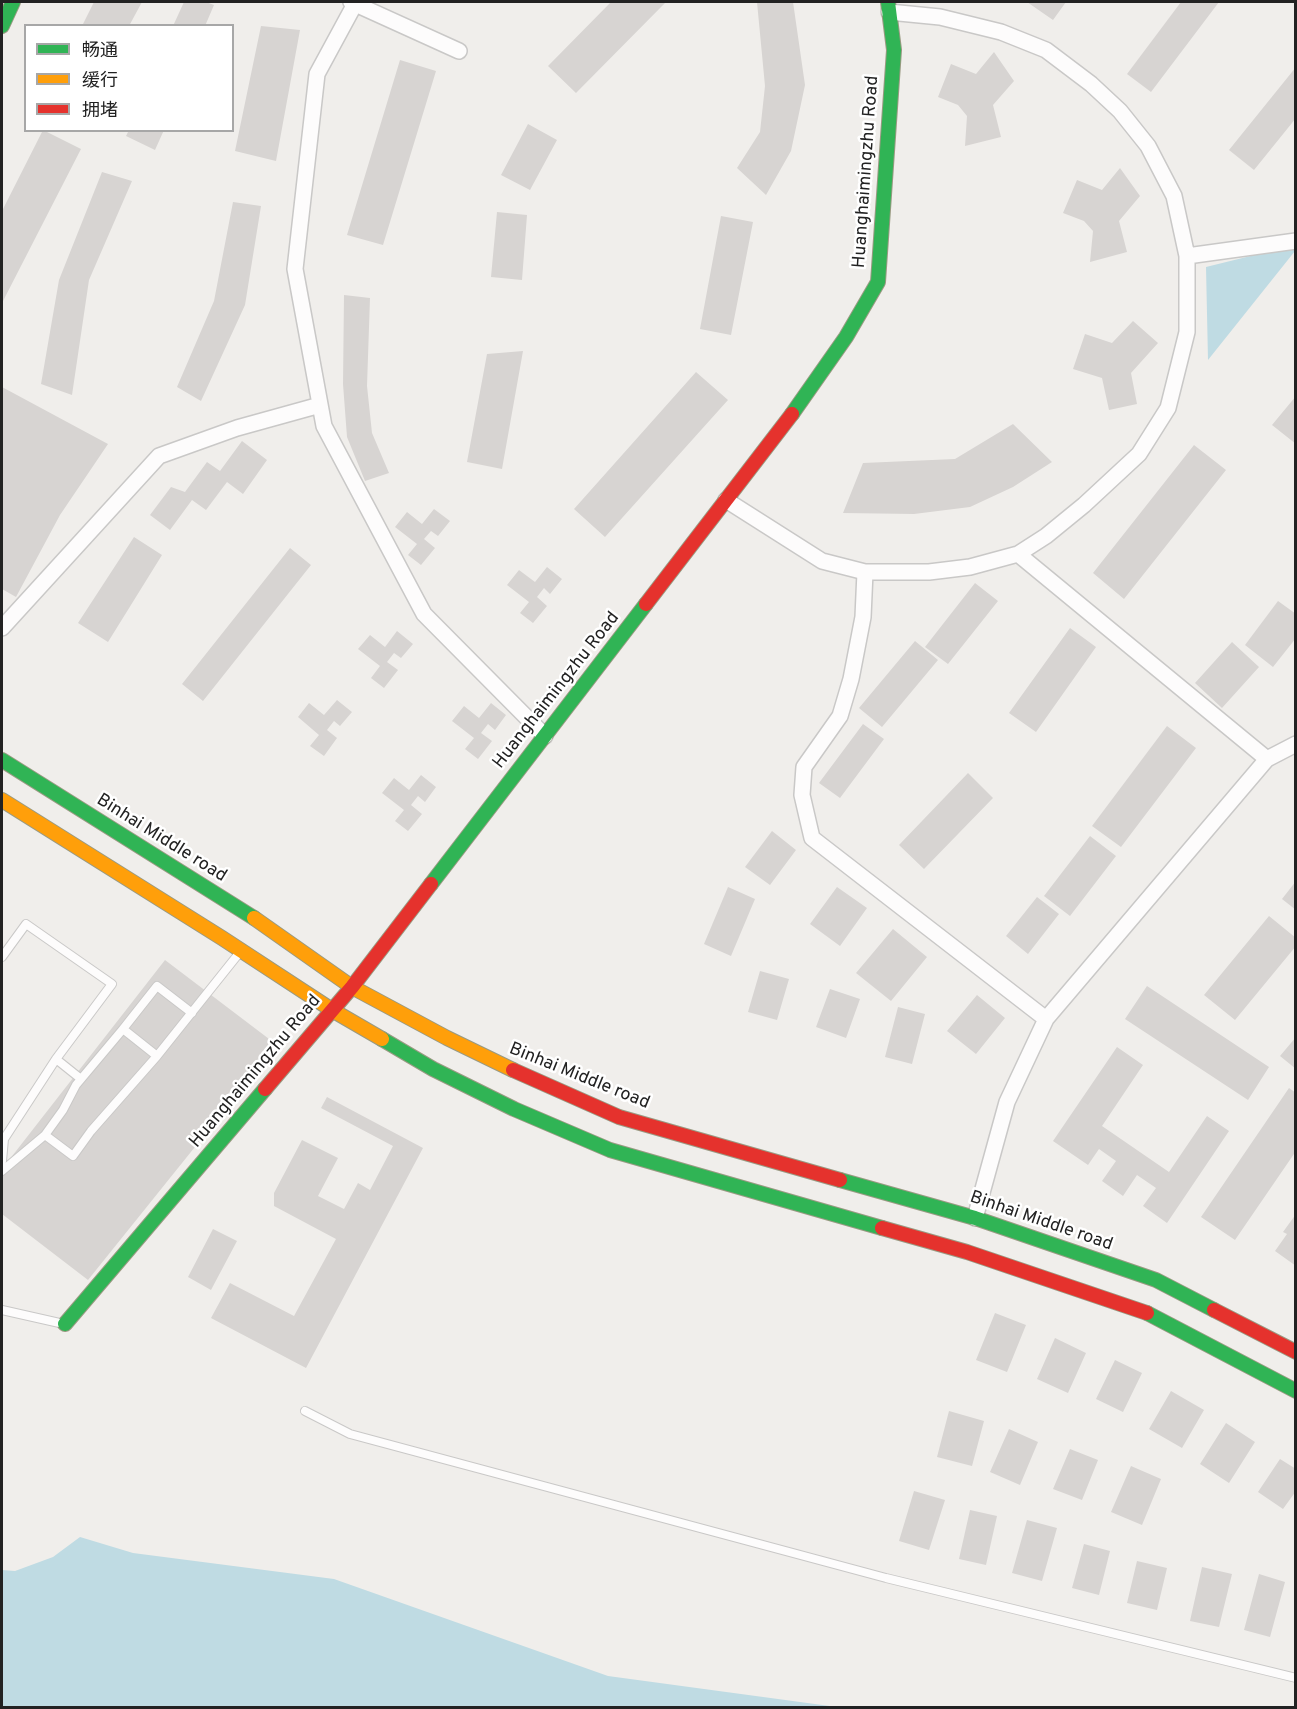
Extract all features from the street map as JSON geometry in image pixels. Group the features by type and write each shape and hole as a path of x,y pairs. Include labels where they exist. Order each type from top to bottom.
{"main road":[{"path":"2,26 14,2"},
{"name":"Huanghaimingzhu Road","path":"65,1324 352,987 805,397 846,337 878,282 894,50 889,7"},
{"name":"Binhai Middle road","path":"2,760 240,909 352,987 447,1038 527,1077 619,1117 975,1218 1156,1280 1296,1352"},
{"path":"2,800 332,1010 433,1069 514,1109 610,1150 967,1252 1145,1312 1296,1391"}],"street":[{"path":"459,51 354,2 317,74 295,269 324,426 424,614 545,736"},
{"path":"726,500 822,561 865,572 929,572 970,567 1018,554 1054,530 1139,454 1168,408 1186,332 1187,256 1174,196 1148,147 1120,111 1091,84 1046,50 1000,32 889,7"},
{"path":"1187,256 1296,241"},
{"path":"2,628 159,456 237,429 320,405"},
{"path":"1018,554 1267,759"},
{"path":"865,572 863,617 851,679 840,716 804,767 802,795 812,838 1046,1019"},
{"path":"975,1218 1007,1102 1046,1019 1267,759 1296,744"}],"lane":[{"path":"2,957 26,924 112,984 56,1059 4,1139 2,1161"},
{"path":"45,1135 73,1156 91,1131 158,1056 241,951"},
{"path":"2,1171 45,1135 81,1079 157,986 192,1014"},
{"path":"123,1029 158,1056"},
{"path":"56,1059 81,1079"},
{"path":"2,1310 65,1324"},
{"path":"305,1411 350,1434 886,1578 1296,1678"}],"water":[{"path":"1287,247 1295,251 1208,360 1206,267"},
{"path":"80,1537 133,1553 334,1579 608,1676 837,1707 2,1707 2,1570 15,1571 53,1557"}],"building":[{"path":"94,2 142,2 130,24 83,24"},
{"path":"184,2 206,2 214,5 206,24 174,24"},
{"path":"611,2 666,2 576,93 548,66"},
{"path":"757,2 793,2 805,85 791,151 766,195 737,168 760,132 765,86"},
{"path":"1027,2 1066,2 1053,20"},
{"path":"1181,2 1219,2 1151,92 1127,74"},
{"path":"261,26 300,30 276,161 235,151"},
{"path":"994,52 1014,81 993,105 1001,137 965,146 967,116 958,105 938,97 951,64 976,74"},
{"path":"400,60 436,71 383,245 347,235"},
{"path":"1296,67 1296,118 1254,170 1229,150"},
{"path":"528,124 557,140 530,190 501,175"},
{"path":"42,132 47,132 81,149 2,303 2,211"},
{"path":"128,132 163,132 155,150 126,136"},
{"path":"1120,168 1140,196 1119,221 1127,252 1090,262 1093,231 1084,221 1063,213 1077,180 1102,190"},
{"path":"102,172 132,181 89,280 72,395 41,384 59,280"},
{"path":"233,202 261,206 245,305 201,401 177,387 214,301"},
{"path":"497,212 527,215 522,280 491,277"},
{"path":"721,216 753,222 731,335 700,329"},
{"path":"344,295 370,298 367,386 372,433 389,473 365,481 347,437 343,384"},
{"path":"1133,321 1158,343 1131,373 1137,404 1109,410 1102,378 1073,369 1085,334 1112,343"},
{"path":"523,351 502,469 467,462 487,354"},
{"path":"696,372 728,400 605,537 574,509"},
{"path":"2,387 108,444 60,515 16,597 2,589"},
{"path":"1296,396 1296,444 1272,425"},
{"path":"1013,424 1052,462 1013,487 970,507 914,514 843,513 863,463 955,459"},
{"path":"242,441 267,460 243,494 227,482 206,510 192,500 170,530 150,515 171,487 185,492 207,462 220,471"},
{"path":"1194,445 1226,470 1124,599 1093,573"},
{"path":"434,509 450,521 438,536 431,531 424,539 435,548 421,565 408,555 417,544 395,527 407,512 422,524"},
{"path":"134,537 162,555 108,642 78,623"},
{"path":"290,548 311,565 203,701 182,684"},
{"path":"547,567 562,579 550,594 544,588 537,597 547,606 533,623 520,613 529,602 507,585 519,570 535,582"},
{"path":"975,583 998,601 948,664 925,647"},
{"path":"1278,601 1296,614 1296,638 1273,667 1245,645"},
{"path":"1070,628 1096,647 1036,732 1009,713"},
{"path":"397,631 413,644 401,658 394,653 387,662 398,670 384,688 371,678 380,666 358,649 370,635 385,647"},
{"path":"915,641 938,660 882,727 859,708"},
{"path":"1232,642 1259,667 1222,708 1195,683"},
{"path":"337,700 352,712 340,726 334,721 327,730 337,738 324,756 310,746 319,735 298,717 309,703 324,715"},
{"path":"491,703 506,715 495,730 488,724 481,733 492,741 478,759 465,749 474,738 452,721 464,706 479,718"},
{"path":"863,724 884,739 840,798 819,783"},
{"path":"1167,726 1196,748 1121,847 1092,826"},
{"path":"968,773 993,798 924,869 899,845"},
{"path":"421,775 436,787 425,802 418,796 411,805 422,814 408,831 395,821 404,810 382,793 394,778 409,790"},
{"path":"772,831 796,850 770,885 745,867"},
{"path":"1090,836 1116,856 1070,916 1044,896"},
{"path":"1296,881 1296,910 1282,899"},
{"path":"728,887 755,899 731,956 704,944"},
{"path":"837,887 867,908 840,946 810,924"},
{"path":"1037,897 1059,914 1028,954 1006,936"},
{"path":"1269,916 1296,938 1296,946 1235,1020 1204,995"},
{"path":"893,929 927,957 891,1001 856,973"},
{"path":"165,960 277,1045 254,1073 258,1075 219,1117 88,1280 2,1214 2,1169"},
{"path":"760,971 789,979 777,1020 748,1012"},
{"path":"1147,986 1269,1067 1248,1100 1125,1019"},
{"path":"830,989 860,999 846,1038 816,1027"},
{"path":"977,995 1005,1018 976,1054 947,1031"},
{"path":"898,1007 925,1014 912,1064 885,1057"},
{"path":"1296,1037 1296,1069 1280,1056"},
{"path":"1117,1047 1143,1065 1102,1126 1169,1172 1207,1116 1229,1131 1167,1223 1143,1206 1156,1188 1137,1175 1123,1196 1102,1181 1116,1161 1099,1149 1088,1165 1053,1141"},
{"path":"1289,1088 1296,1093 1296,1151 1235,1240 1201,1217"},
{"path":"327,1097 423,1148 306,1368 211,1318 230,1283 294,1316 336,1239 274,1206 274,1193 302,1140 338,1158 318,1196 344,1209 358,1183 370,1190 393,1146 321,1108"},
{"path":"1296,1214 1296,1266 1275,1251 1287,1234 1283,1232"},
{"path":"213,1229 237,1241 211,1290 188,1277"},
{"path":"995,1313 1026,1325 1007,1372 976,1360"},
{"path":"1055,1338 1086,1353 1068,1393 1037,1379"},
{"path":"1115,1360 1142,1373 1123,1412 1096,1399"},
{"path":"1171,1391 1204,1410 1182,1448 1149,1429"},
{"path":"949,1411 984,1421 972,1466 937,1457"},
{"path":"1226,1423 1255,1442 1229,1483 1200,1464"},
{"path":"1009,1429 1038,1442 1020,1485 990,1472"},
{"path":"1070,1449 1098,1460 1082,1500 1053,1489"},
{"path":"1280,1459 1296,1469 1296,1491 1283,1509 1258,1492"},
{"path":"1131,1466 1161,1479 1142,1525 1111,1512"},
{"path":"914,1491 945,1500 929,1550 899,1541"},
{"path":"970,1510 997,1516 986,1565 959,1559"},
{"path":"1027,1520 1057,1528 1042,1581 1012,1573"},
{"path":"1084,1544 1110,1551 1099,1595 1072,1588"},
{"path":"1137,1561 1167,1568 1157,1610 1127,1603"},
{"path":"1202,1567 1232,1574 1219,1627 1190,1621"},
{"path":"1259,1574 1285,1582 1270,1637 1244,1630"}],"traffic: fast":[{"path":"2,26 13,2"},
{"path":"792,414 846,337 878,282 894,50 888,2"},
{"path":"431,884 646,604"},
{"path":"2,760 254,918"},
{"path":"382,1039 433,1069 514,1109 610,1150 882,1228"},
{"path":"65,1324 265,1089"},
{"path":"840,1180 975,1218 1156,1280 1214,1310"},
{"path":"1147,1313 1296,1391"}],"traffic: slow":[{"path":"2,800 332,1010 382,1039"},
{"path":"254,918 352,987 513,1070"}],"traffic: jam":[{"path":"646,604 792,414"},
{"path":"265,1089 352,987 431,884"},
{"path":"513,1070 619,1117 840,1180"},
{"path":"882,1228 967,1252 1147,1313"},
{"path":"1214,1310 1296,1352"}]}
